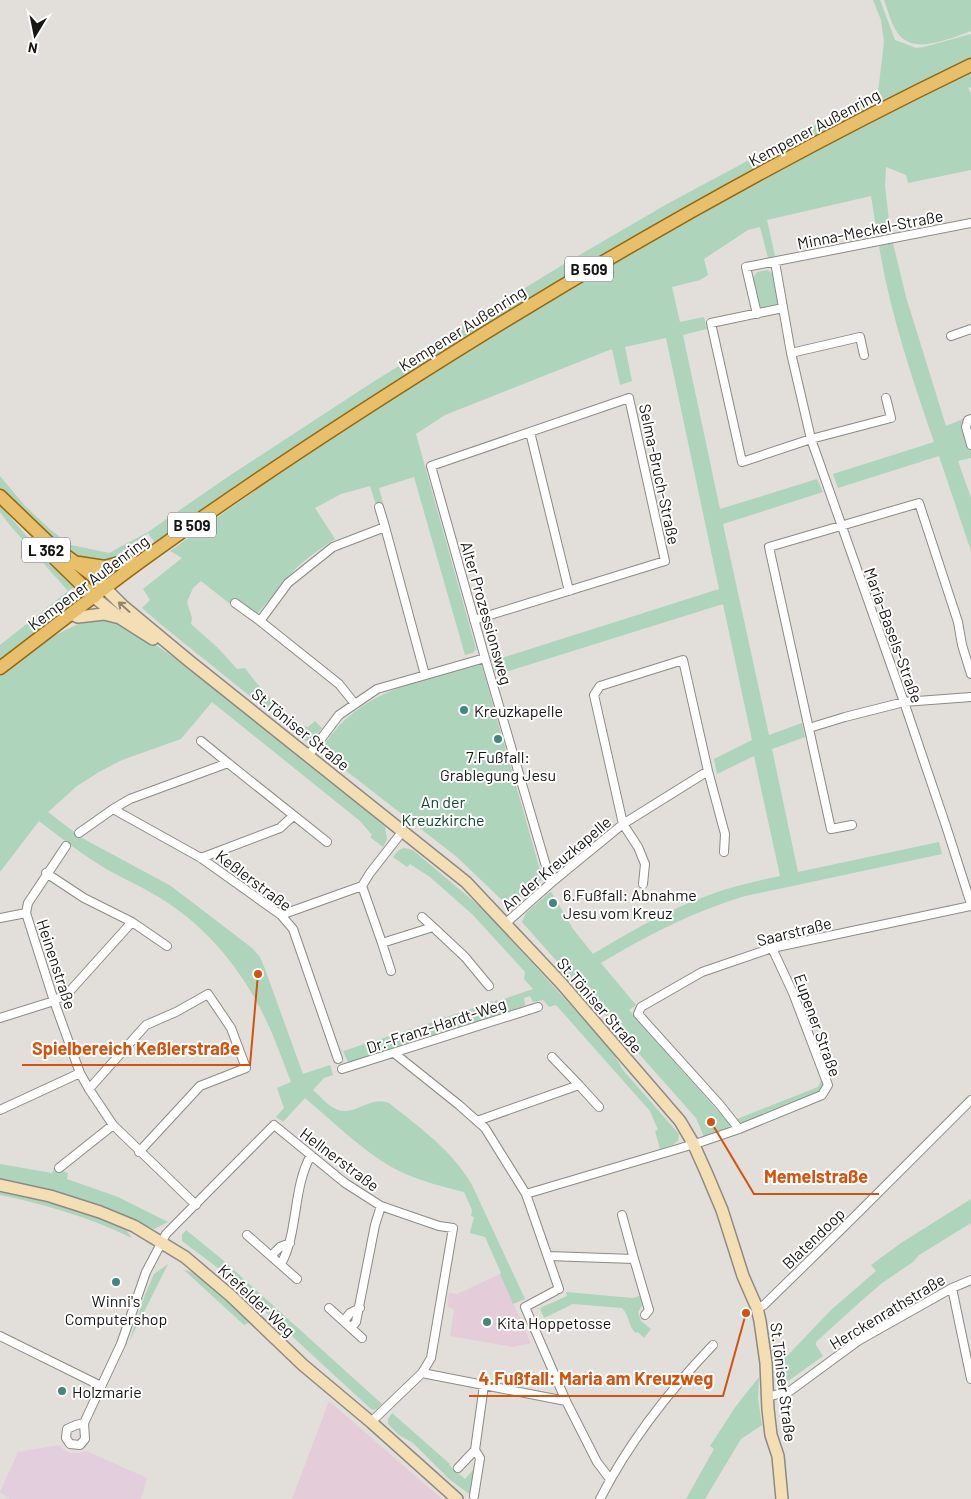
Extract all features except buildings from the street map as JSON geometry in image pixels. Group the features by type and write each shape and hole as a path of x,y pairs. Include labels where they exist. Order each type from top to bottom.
{"main road":[{"name":"Kempener Außenring","path":"0,668 137,564 247,487 360,411 560,286 653,232 799,152 971,65"},
{"name":"St.Töniser Straße","path":"0,496 50,544 76,563 129,611 188,660 466,882 562,983 680,1121 693,1143 722,1210 743,1276 756,1308 765,1354 771,1434 778,1456 782,1499"},
{"name":"St.Töniser Straße","path":"0,500 41,546 94,597 120,618 188,660"},
{"path":"76,563 105,567 126,561 137,564"},
{"path":"71,614 78,617 104,614 120,618"},
{"name":"Krefelder Weg","path":"0,1185 76,1203 119,1219 162,1242 195,1264 303,1365 371,1422 457,1499"}],"street":[{"name":"Minna-Meckel-Straße","path":"774,262 971,223"},
{"name":"Maria-Basels-Straße","path":"774,262 791,353 811,439 840,526 904,702 971,905"},
{"path":"757,314 746,267 774,262"},
{"path":"783,308 711,323 742,462 811,439 891,418 886,398"},
{"path":"951,336 971,329"},
{"path":"791,353 860,337 864,355"},
{"name":"Selma-Bruch-Straße","path":"431,466 628,398 664,561 474,620"},
{"path":"971,419 968,420 966,427 971,445"},
{"path":"530,432 569,591"},
{"name":"Alter Prozessionsweg","path":"431,466 551,882"},
{"path":"852,825 831,828 769,547 919,503 958,622 962,645 971,674"},
{"path":"379,507 425,675"},
{"path":"260,621 288,583 333,547 385,527"},
{"path":"235,603 339,684 355,704"},
{"path":"308,756 339,715 377,689 485,658"},
{"name":"An der Kreuzkapelle","path":"643,884 646,864 624,824 594,695 600,686 683,660 708,771 725,834 724,852"},
{"path":"809,728 904,702 971,697"},
{"path":"201,741 327,842"},
{"path":"79,833 130,799 228,763"},
{"name":"An der Kreuzkapelle","path":"506,923 551,882 624,824 708,771"},
{"name":"Keßlerstraße","path":"113,809 201,858 281,915 293,929 338,1059"},
{"path":"201,858 280,828 293,816"},
{"path":"281,915 362,886 402,832"},
{"name":"Heinenstraße","path":"66,846 28,902 26,913 54,1001 80,1073 113,1125 196,1205"},
{"path":"46,874 84,898 132,922 167,946"},
{"path":"362,886 391,971"},
{"name":"Saarstraße","path":"739,1128 638,1014 641,1007 702,972 772,948 971,905"},
{"path":"0,918 26,913"},
{"path":"422,917 465,957 489,986"},
{"path":"0,1018 54,1001 69,992 132,922"},
{"path":"382,943 432,927"},
{"name":"Eupener Straße","path":"526,1194 739,1128 822,1094 828,1085 772,948"},
{"path":"89,1089 146,1025 176,1012 208,994 231,1028 246,1068 200,1086 140,1152"},
{"name":"Dr.-Franz-Hardt-Weg","path":"342,1069 538,1006"},
{"path":"394,1053 485,1128 526,1194 548,1256 557,1290 525,1307 566,1400 597,1462 610,1479"},
{"path":"552,1056 599,1107"},
{"path":"0,1110 80,1073"},
{"path":"477,1120 579,1085"},
{"name":"Blatendoop","path":"756,1308 764,1305 842,1230 971,1100"},
{"path":"59,1168 113,1125"},
{"name":"Hellnerstraße","path":"84,1423 127,1328 146,1272 166,1234 274,1125 345,1183 381,1206 439,1226 453,1228 431,1358 422,1373 371,1422"},
{"path":"281,1264 290,1243 304,1167 311,1156"},
{"path":"351,1328 356,1322 360,1308 375,1225 381,1206"},
{"path":"622,1215 647,1299 649,1310 645,1315"},
{"path":"247,1235 297,1279"},
{"path":"271,1256 280,1247 290,1243"},
{"path":"548,1256 634,1259"},
{"name":"Herckenrathstraße","path":"767,1398 790,1391 858,1340 952,1288 971,1280"},
{"path":"952,1288 971,1379"},
{"path":"329,1308 362,1338"},
{"path":"344,1321 350,1313 360,1308"},
{"path":"0,1336 102,1386"},
{"path":"600,1499 610,1479 647,1421 713,1345"},
{"path":"422,1373 566,1400"},
{"path":"458,1468 475,1450 484,1385"},
{"path":"474,1496 480,1458 475,1450"}],"shaded area":[{"name":"Kita Hoppetosse","path":"500,1274 531,1343 513,1347 450,1336 454,1309 447,1307 449,1293 457,1294"},
{"path":"329,1401 442,1499 292,1499"},
{"path":"60,1445 70,1453 86,1451 147,1478 141,1499 10,1499 0,1492 18,1452"}],"green space":[{"path":"873,0 880,0 895,40 916,48 971,34 971,58 763,164 559,280 355,408 155,543 148,533 105,564 70,555 0,491 0,476 25,506 52,531 71,545 109,553 148,532 229,476 373,382 559,267 667,204 878,92 884,42 881,20"},
{"path":"884,0 971,0 971,31 934,43 915,44 900,36 890,19"},
{"path":"971,72 971,87 968,88 971,93 971,170 908,183 906,175 886,167 885,186 890,229 877,233 871,196 767,220 775,256 768,258 760,227 748,230 704,259 708,275 700,280 672,287 680,322 704,317 707,329 683,335 720,509 817,479 823,492 723,524 769,735 802,723 805,737 772,749 798,872 939,842 942,854 745,896 726,902 671,925 601,963 636,1005 629,1010 731,1126 704,1137 696,1118 522,922 526,913 550,892 573,929 593,954 650,921 679,907 735,886 780,876 754,756 717,774 714,759 752,740 723,604 496,675 492,661 719,589 666,338 625,347 632,381 620,385 612,349 445,415 416,434 476,649 473,653 465,655 414,477 379,488 383,503 376,505 370,486 341,494 315,508 335,539 296,568 256,615 235,598 230,604 201,581 193,588 187,602 192,618 191,624 218,648 237,669 245,668 283,712 301,725 308,727 315,721 322,728 314,738 307,742 142,608 150,600 143,589 182,558 170,551 291,465 503,326 777,169 884,112"},
{"path":"893,243 906,297 946,426 963,419 964,433 971,450 971,458 958,461 971,498 971,551 939,456 838,488 833,474 934,442 902,345 889,296 879,246"},
{"path":"767,270 772,273 778,302 774,307 765,309 759,306 753,278 757,272"},
{"path":"0,505 37,548 76,586 68,591 8,523 0,512"},
{"path":"68,591 69,607 0,659 0,645"},
{"path":"88,619 115,620 150,641 205,679 334,782 385,827 387,839 383,847 370,837 372,835 360,821 212,702 181,739 122,760 99,772 77,786 48,812 82,838 171,886 252,948 260,957 265,969 303,1074 330,1065 333,1075 324,1078 313,1090 338,1110 350,1110 369,1103 382,1101 389,1103 445,1150 464,1172 472,1185 525,1299 513,1304 485,1237 470,1233 474,1217 471,1216 472,1210 464,1192 416,1178 388,1165 351,1138 305,1098 283,1122 276,1117 284,1108 277,1088 291,1082 270,1029 238,971 199,927 168,903 99,865 39,821 0,872 0,676 54,636"},
{"name":"An der Kreuzkirche","path":"480,664 542,877 541,880 511,905 507,905 457,857 322,752 327,741 339,726 369,702 423,679"},
{"path":"404,848 413,850 485,911 611,1050 623,1070 679,1134 678,1141 660,1149 655,1131 658,1130 650,1111 556,1005 549,1007 543,1000 533,1002 530,996 524,998 525,1005 522,1007 505,1011 501,1000 533,989 524,979 525,972 473,915 430,877 410,864 407,867 393,857 399,850"},
{"path":"498,1000 501,1014 447,1031 444,1030 441,1019"},
{"path":"436,1021 438,1034 352,1062 348,1062 343,1051"},
{"path":"822,1079 824,1085 820,1091 740,1123 737,1119 818,1087"},
{"path":"0,1164 52,1173 54,1168 68,1173 67,1179 118,1197 168,1222 154,1229 91,1203 0,1181"},
{"path":"0,1190 43,1198 85,1211 125,1228 132,1238 68,1212 0,1195"},
{"path":"971,1199 971,1223 919,1255 913,1262 882,1283 816,1342 823,1356 777,1389 774,1357 788,1355 831,1310 876,1271 871,1265 901,1243"},
{"path":"186,1230 224,1261 382,1404 377,1409 372,1410 218,1268 182,1241 182,1235"},
{"path":"168,1264 129,1342 154,1274"},
{"path":"184,1270 202,1277 220,1291 248,1323 244,1325"},
{"path":"566,1292 633,1298 642,1295 644,1302 638,1312 641,1321 651,1329 644,1338 638,1332 633,1331 622,1308 573,1304 544,1318 540,1308 567,1296"},
{"path":"759,1377 758,1399 762,1425 741,1439 705,1499 686,1499 714,1449 710,1446 736,1406"},
{"path":"392,1413 465,1479 474,1469 476,1470 472,1496 449,1479 413,1443 399,1435 388,1424 388,1419"}],"place":[{"name":"Kreuzkapelle","path":"464,710"},
{"name":"7.Fußfall: Grablegung Jesu","path":"498,739"},
{"name":"6.Fußfall: Abnahme Jesu vom Kreuz","path":"553,903"},
{"name":"Spielbereich Keßlerstraße","path":"258,974"},
{"name":"Memelstraße","path":"711,1122"},
{"name":"Winni's Computershop","path":"116,1282"},
{"name":"4.Fußfall: Maria am Kreuzweg","path":"746,1313"},
{"name":"Kita Hoppetosse","path":"487,1322"},
{"name":"Holzmarie","path":"62,1391"}]}
